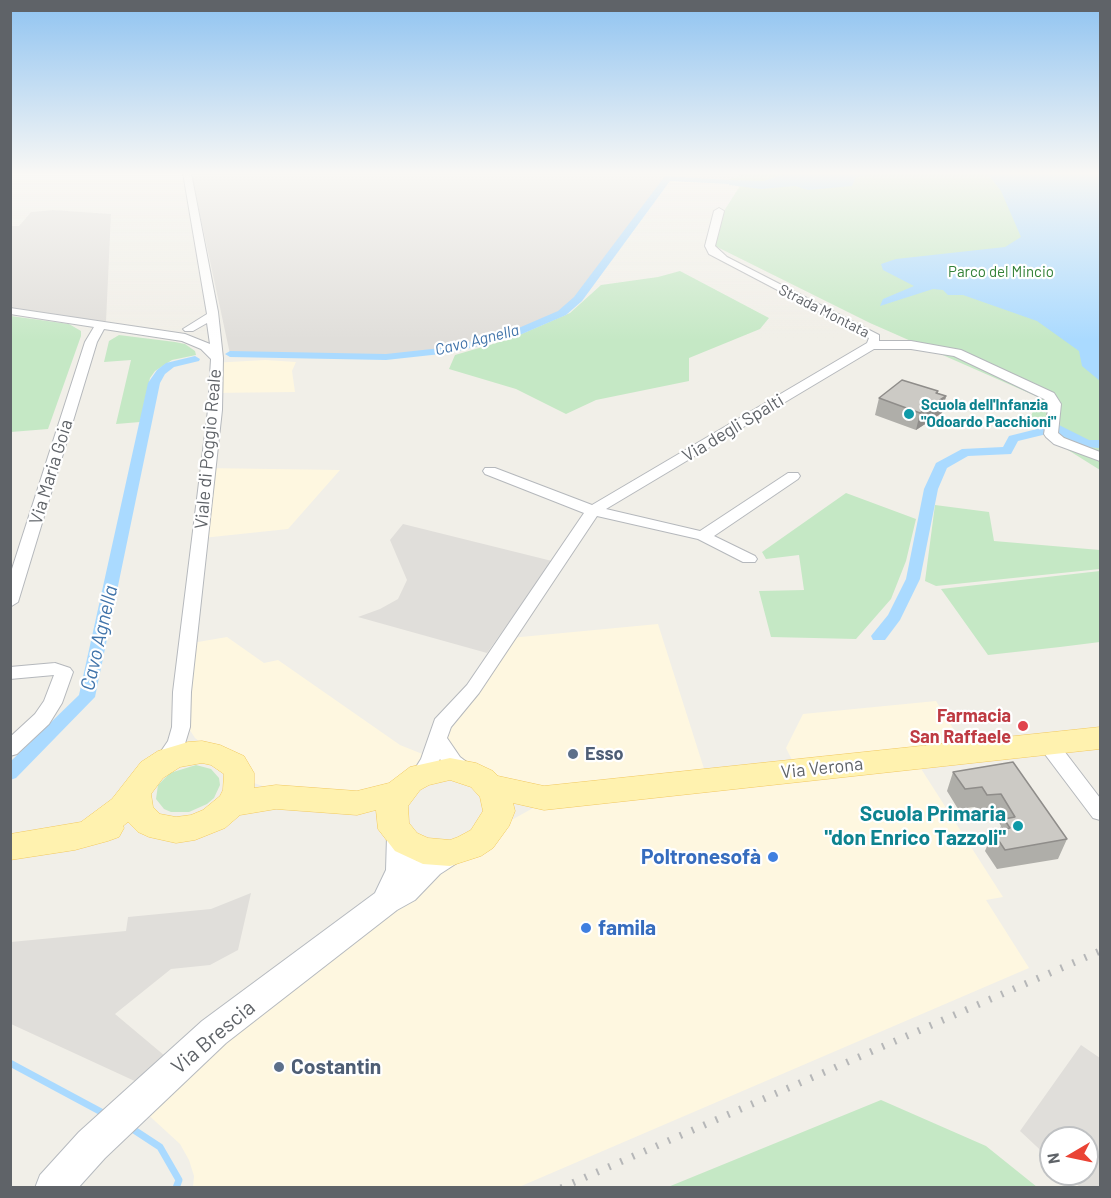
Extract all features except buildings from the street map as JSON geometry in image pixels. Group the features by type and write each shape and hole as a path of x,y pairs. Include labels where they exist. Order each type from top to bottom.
{"main road":[{"name":"Via Verona","path":"493,826 512,813 544,798 1101,738"},
{"path":"92,832 118,813 135,795 152,770 164,763 188,753 207,753 220,756 233,764 235,792 214,819 195,827 176,830 160,828 149,823 138,812 135,795"},
{"path":"235,792 357,803 380,812 403,806 450,769 477,778 497,798 499,811 493,826 482,839 469,847 450,853 423,851 406,842 403,806"},
{"name":"Via Verona","path":"477,778 544,798"},
{"name":"Via Brescia","path":"386,901 398,881 401,870 403,806"},
{"path":"10,847 126,824 149,823"},
{"name":"Via Brescia","path":"53,1188 92,1145 214,1032 386,901 404,891 430,866 450,853"}],"street":[{"name":"Viale di Poggio Reale","path":"164,763 181,727 183,680 215,410 217,358 197,229"},
{"name":"Strada Montata","path":"714,229 710,246 713,252 876,337 872,345 911,345 957,353 1049,396 1055,404 1052,429 1059,441 1101,457"},
{"path":"10,311 152,332 214,333"},
{"path":"187,333 212,315"},
{"name":"Via Maria Goia","path":"11,599 92,342 101,324"},
{"path":"92,342 104,334 123,328"},
{"path":"187,333 217,358"},
{"name":"Via degli Spalti","path":"403,806 430,760 442,724 473,689 593,511 872,345"},
{"path":"490,471 593,511 703,536 749,559"},
{"path":"703,536 794,476"},
{"path":"10,673 55,669 64,672 53,703 42,719 10,749"},
{"path":"181,727 195,745 207,753"},
{"path":"437,740 453,762 477,778"},
{"path":"1048,744 1101,812"}],"shaded area":[{"path":"11,229 110,229 106,322 11,309"},
{"path":"203,229 631,229 578,299 562,313 511,335 478,344 419,354 355,357 282,353 230,354"},
{"path":"265,360 296,362 292,371 295,392 210,393 212,363"},
{"path":"203,468 340,470 288,529 193,539"},
{"path":"403,524 552,561 487,653 358,617 398,599 407,580 390,540"},
{"path":"658,624 706,775 545,794 468,769 442,739 510,638"},
{"path":"227,637 264,663 278,660 400,745 425,755 420,766 375,794 279,792 254,783 195,738 186,724 192,643"},
{"path":"936,701 966,749 794,764 786,748 803,714"},
{"path":"918,764 1003,897 986,900 1029,968 519,1187 193,1187 194,1176 189,1160 180,1144 143,1110 217,1038 497,828 544,802"},
{"path":"251,893 238,950 210,965 171,969 115,1014 165,1056 139,1083 11,1024 11,942 126,931 128,917 211,909"},
{"path":"1081,1045 1100,1058 1100,1187 1079,1186 1099,1186 1099,1126 1039,1126 1039,1149 1020,1131"}],"green space":[{"name":"Parco del Mincio","path":"713,229 1100,229 1100,470 1028,425 1038,397 870,323 705,241"},
{"path":"680,271 769,318 760,329 689,358 689,381 596,400 566,414 516,389 449,369 455,355 510,339 570,313 601,285 658,277"},
{"path":"11,316 69,324 81,331 48,429 11,432"},
{"path":"119,335 185,344 195,351 196,355 172,360 155,371 150,378 140,422 116,424 131,360 104,362 109,341"},
{"path":"846,493 916,519 906,561 891,599 856,639 771,637 759,591 804,590 799,555 766,559 762,552"},
{"path":"935,505 989,512 994,541 1100,550 1100,569 936,586 925,581"},
{"path":"1100,571 1100,642 1060,647 988,655 941,589"},
{"path":"196,765 211,769 219,778 220,785 214,798 207,804 189,812 171,812 164,809 156,799 158,785 170,773"},
{"path":"881,1100 986,1146 1037,1187 668,1187"}],"water":[{"path":"1017,229 1100,229 1100,381 1082,366 1079,351 1037,321 963,295 948,295 943,290 933,289 880,306 883,299 914,286 883,270 881,264 896,259 1005,247 1021,237"}],"waterway":[{"name":"Cavo Agnella","path":"230,354 386,357 450,350 511,335 562,313 578,299 631,229"},
{"name":"Cavo Agnella","path":"10,773 87,697 154,383 161,372 170,365 195,359"},
{"path":"879,636 895,617 913,579 931,489 941,466 966,452 1007,451 1013,439 1057,428 1087,444 1100,444"},
{"path":"10,1063 105,1114"},
{"path":"131,1128 160,1147 179,1180 176,1188"}],"railway":[{"path":"561,1188 1100,951"}],"place":[{"name":"Scuola dell'Infanzia \"Odoardo Pacchioni\"","path":"909,414"},
{"name":"Farmacia San Raffaele","path":"1023,726"},
{"name":"Esso","path":"573,754"},
{"name":"Scuola Primaria \"don Enrico Tazzoli\"","path":"1018,826"},
{"name":"Poltronesofà","path":"773,857"},
{"name":"famila","path":"586,928"},
{"name":"Costantin","path":"279,1067"}]}
